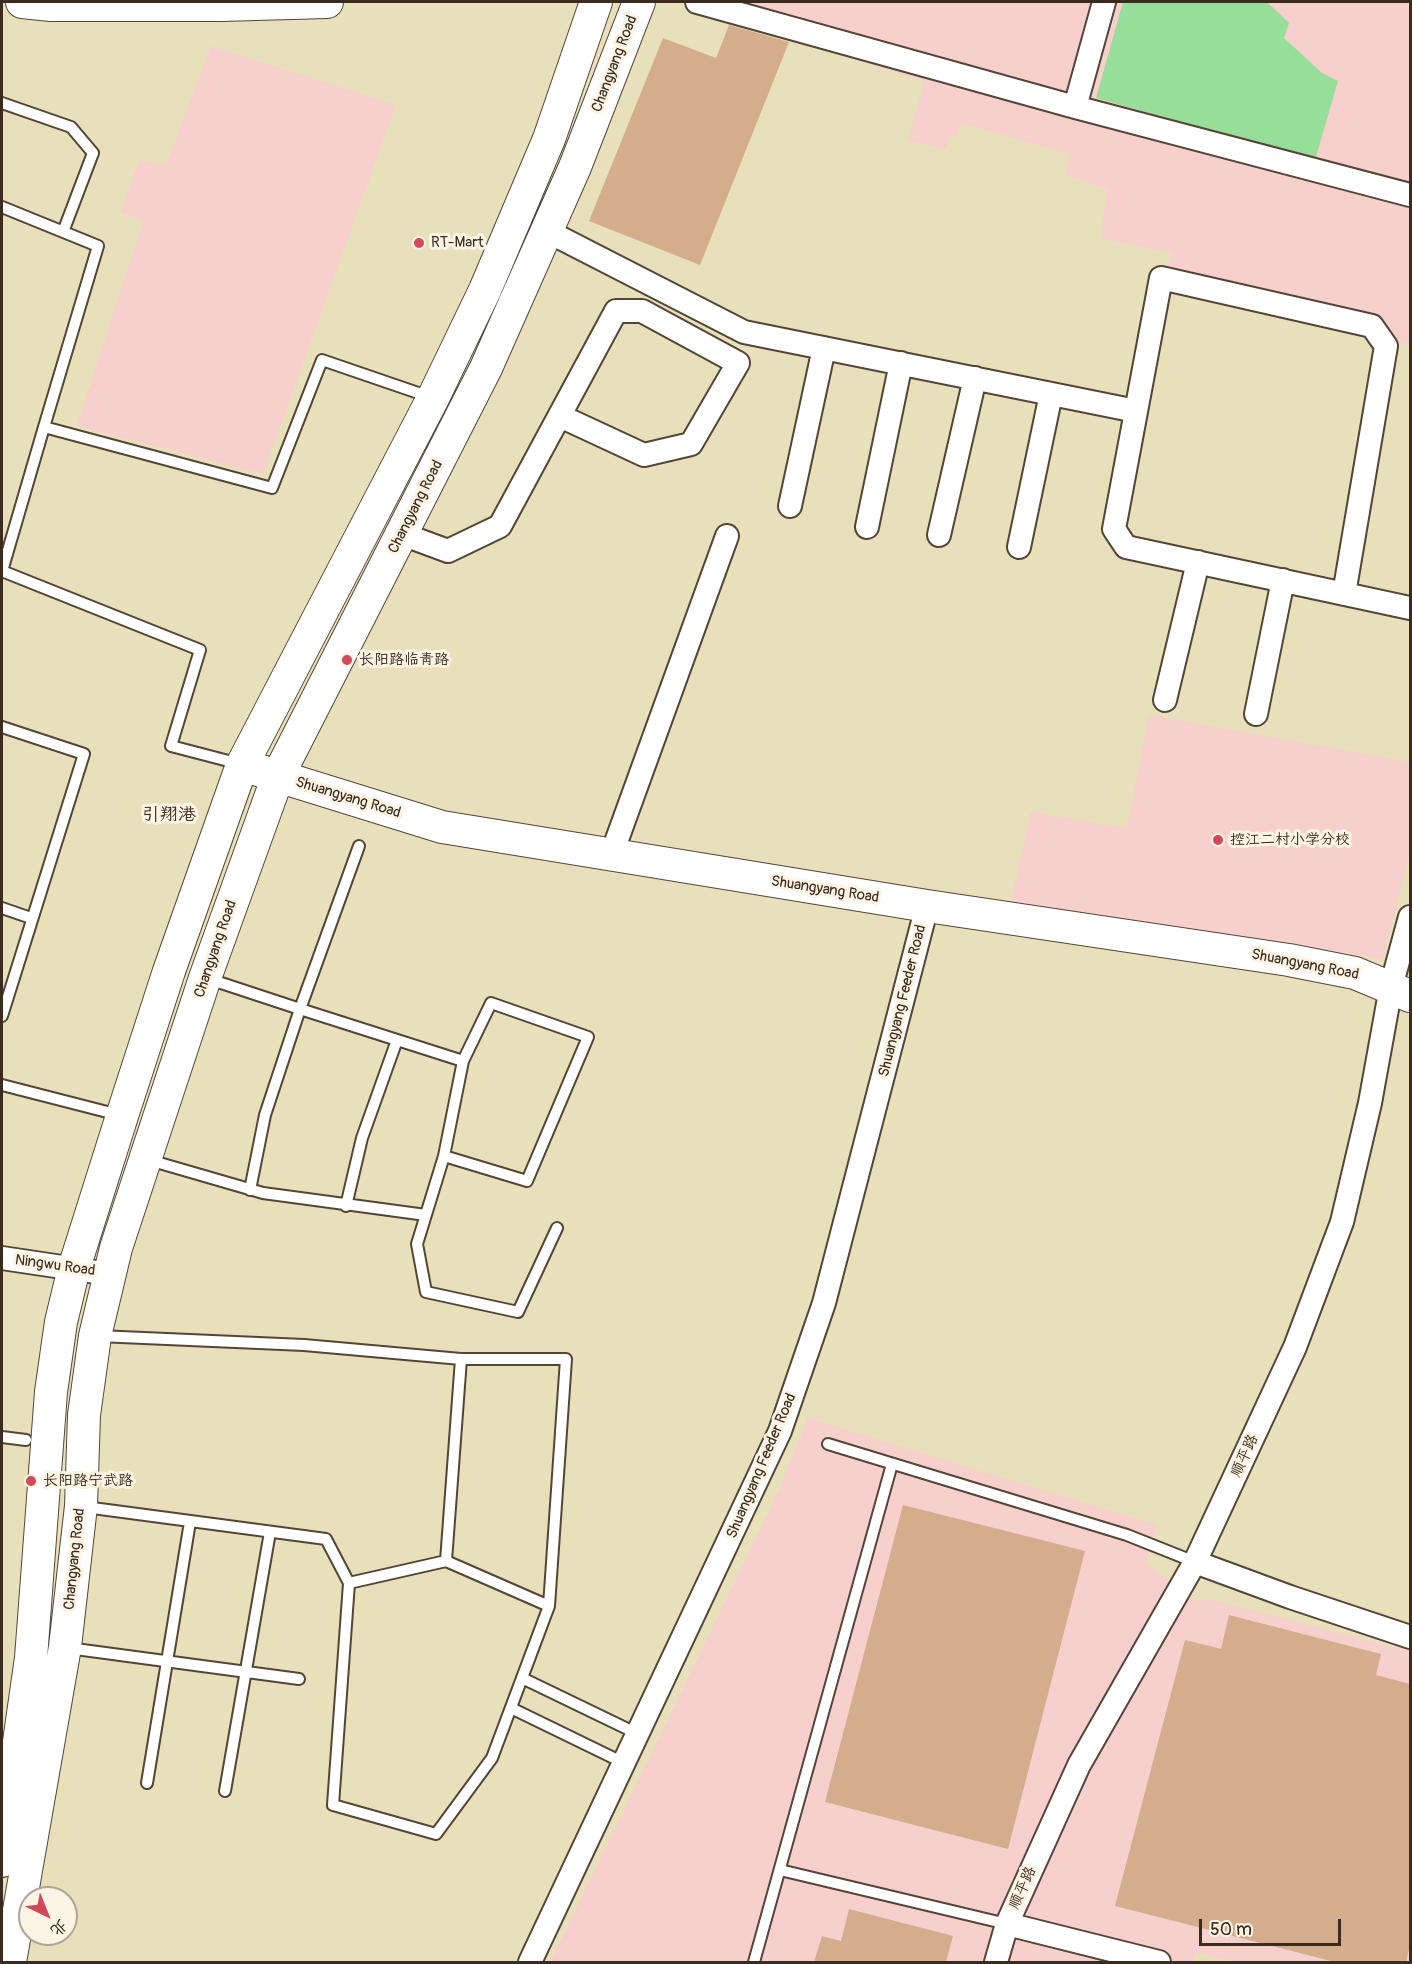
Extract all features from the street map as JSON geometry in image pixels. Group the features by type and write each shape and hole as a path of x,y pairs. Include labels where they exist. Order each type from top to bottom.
{"main road":[{"path":"22,2 51,5 327,2"},
{"path":"2,1851 30,1658 51,1392 61,1322 74,1268 122,1116 169,971 242,765 433,398 519,215 549,139 596,2"},
{"name":"Changyang Road","path":"10,1962 65,1647 81,1506 84,1415 95,1336 116,1248 206,978 278,776 486,368 548,231 639,2"},
{"name":"Shuangyang Road","path":"242,765 442,827 927,906 1289,960 1355,973 1401,992"}],"street":[{"path":"697,2 1075,107 1410,195"},
{"path":"1075,107 1104,2"},
{"path":"548,231 744,332 1136,411"},
{"path":"1344,594 1386,346 1372,326 1161,278 1114,529 1126,547 1283,580 1344,594 1410,608"},
{"path":"402,534 448,551 500,526 616,311 642,311 738,363 691,444 644,455 560,416"},
{"path":"789,506 824,348"},
{"path":"867,527 901,363"},
{"path":"939,535 975,378"},
{"path":"1019,547 1051,394"},
{"path":"611,856 727,536"},
{"path":"1165,700 1198,562"},
{"path":"1256,714 1283,580"},
{"name":"Shuangyang Feeder Road","path":"530,1962 762,1474 796,1385 830,1281 927,906"},
{"name":"顺平路","path":"996,1962 1007,1924 1078,1765 1195,1562 1295,1347 1342,1222 1370,1103 1401,992 1410,917"},
{"name":"Ningwu Road","path":"2,1258 109,1275"},
{"path":"1195,1562 1410,1637"},
{"path":"1007,1924 1159,1962"}],"lane":[{"path":"2,103 70,127 93,153 63,232"},
{"path":"2,207 98,246 2,571 200,650 171,746 242,765"},
{"path":"44,427 272,488 322,360 433,398"},
{"path":"2,727 84,754 2,1016"},
{"path":"250,1190 265,1115 300,1009 359,846"},
{"path":"2,908 31,918"},
{"path":"206,978 463,1061"},
{"path":"444,1156 527,1181 588,1037 491,1003 463,1061 444,1156 417,1244 426,1292 518,1312 557,1228"},
{"path":"346,1206 362,1138 397,1040"},
{"path":"2,1085 122,1116"},
{"path":"146,1160 250,1190 346,1206 426,1215"},
{"path":"81,1506 326,1539 349,1583 333,1805 436,1834 492,1758 549,1606 566,1359 461,1359 304,1345 95,1336"},
{"path":"446,1561 461,1359"},
{"path":"2,1437 26,1440"},
{"path":"828,1444 1127,1535 1195,1562"},
{"path":"754,1962 892,1464"},
{"path":"147,1783 190,1522"},
{"path":"225,1791 270,1532"},
{"path":"349,1583 446,1561 549,1606"},
{"path":"65,1647 299,1679"},
{"path":"522,1678 638,1734"},
{"path":"511,1708 624,1763"},
{"path":"780,1870 1007,1924"}],"shaded area":[{"path":"676,2 1410,2 1410,345 1164,275 1172,253 1101,238 1107,189 1066,175 1069,154 961,123 958,136 949,135 946,149 908,140 924,81"},
{"path":"211,46 396,105 263,474 77,426 143,221 121,212 139,160 166,165"},
{"name":"控江二村小学分校","path":"1149,715 1410,762 1410,851 1383,959 1011,902 1031,812 1127,828"},
{"path":"808,1418 1157,1525 1146,1564 1196,1600 1212,1600 1410,1651 1410,1962 1236,1962 1195,1952 1192,1962 550,1962 773,1503"}],"green space":[{"path":"1123,2 1267,2 1289,23 1284,38 1322,73 1338,81 1315,160 1096,98"}],"building":[{"path":"729,25 789,42 700,265 589,221 663,38 716,58"},
{"path":"903,1505 1085,1551 1008,1849 825,1802"},
{"path":"1229,1615 1381,1654 1376,1675 1410,1684 1410,1945 1406,1962 1335,1962 1115,1906 1185,1640 1221,1649"},
{"path":"849,1909 953,1936 946,1962 814,1962 822,1936 841,1941"}],"place":[{"name":"RT-Mart","path":"419,243"},
{"name":"长阳路临青路","path":"347,660"},
{"name":"控江二村小学分校","path":"1218,840"},
{"name":"长阳路宁武路","path":"31,1481"}],"district":[{"name":"引翔港","path":"169,815"}]}
